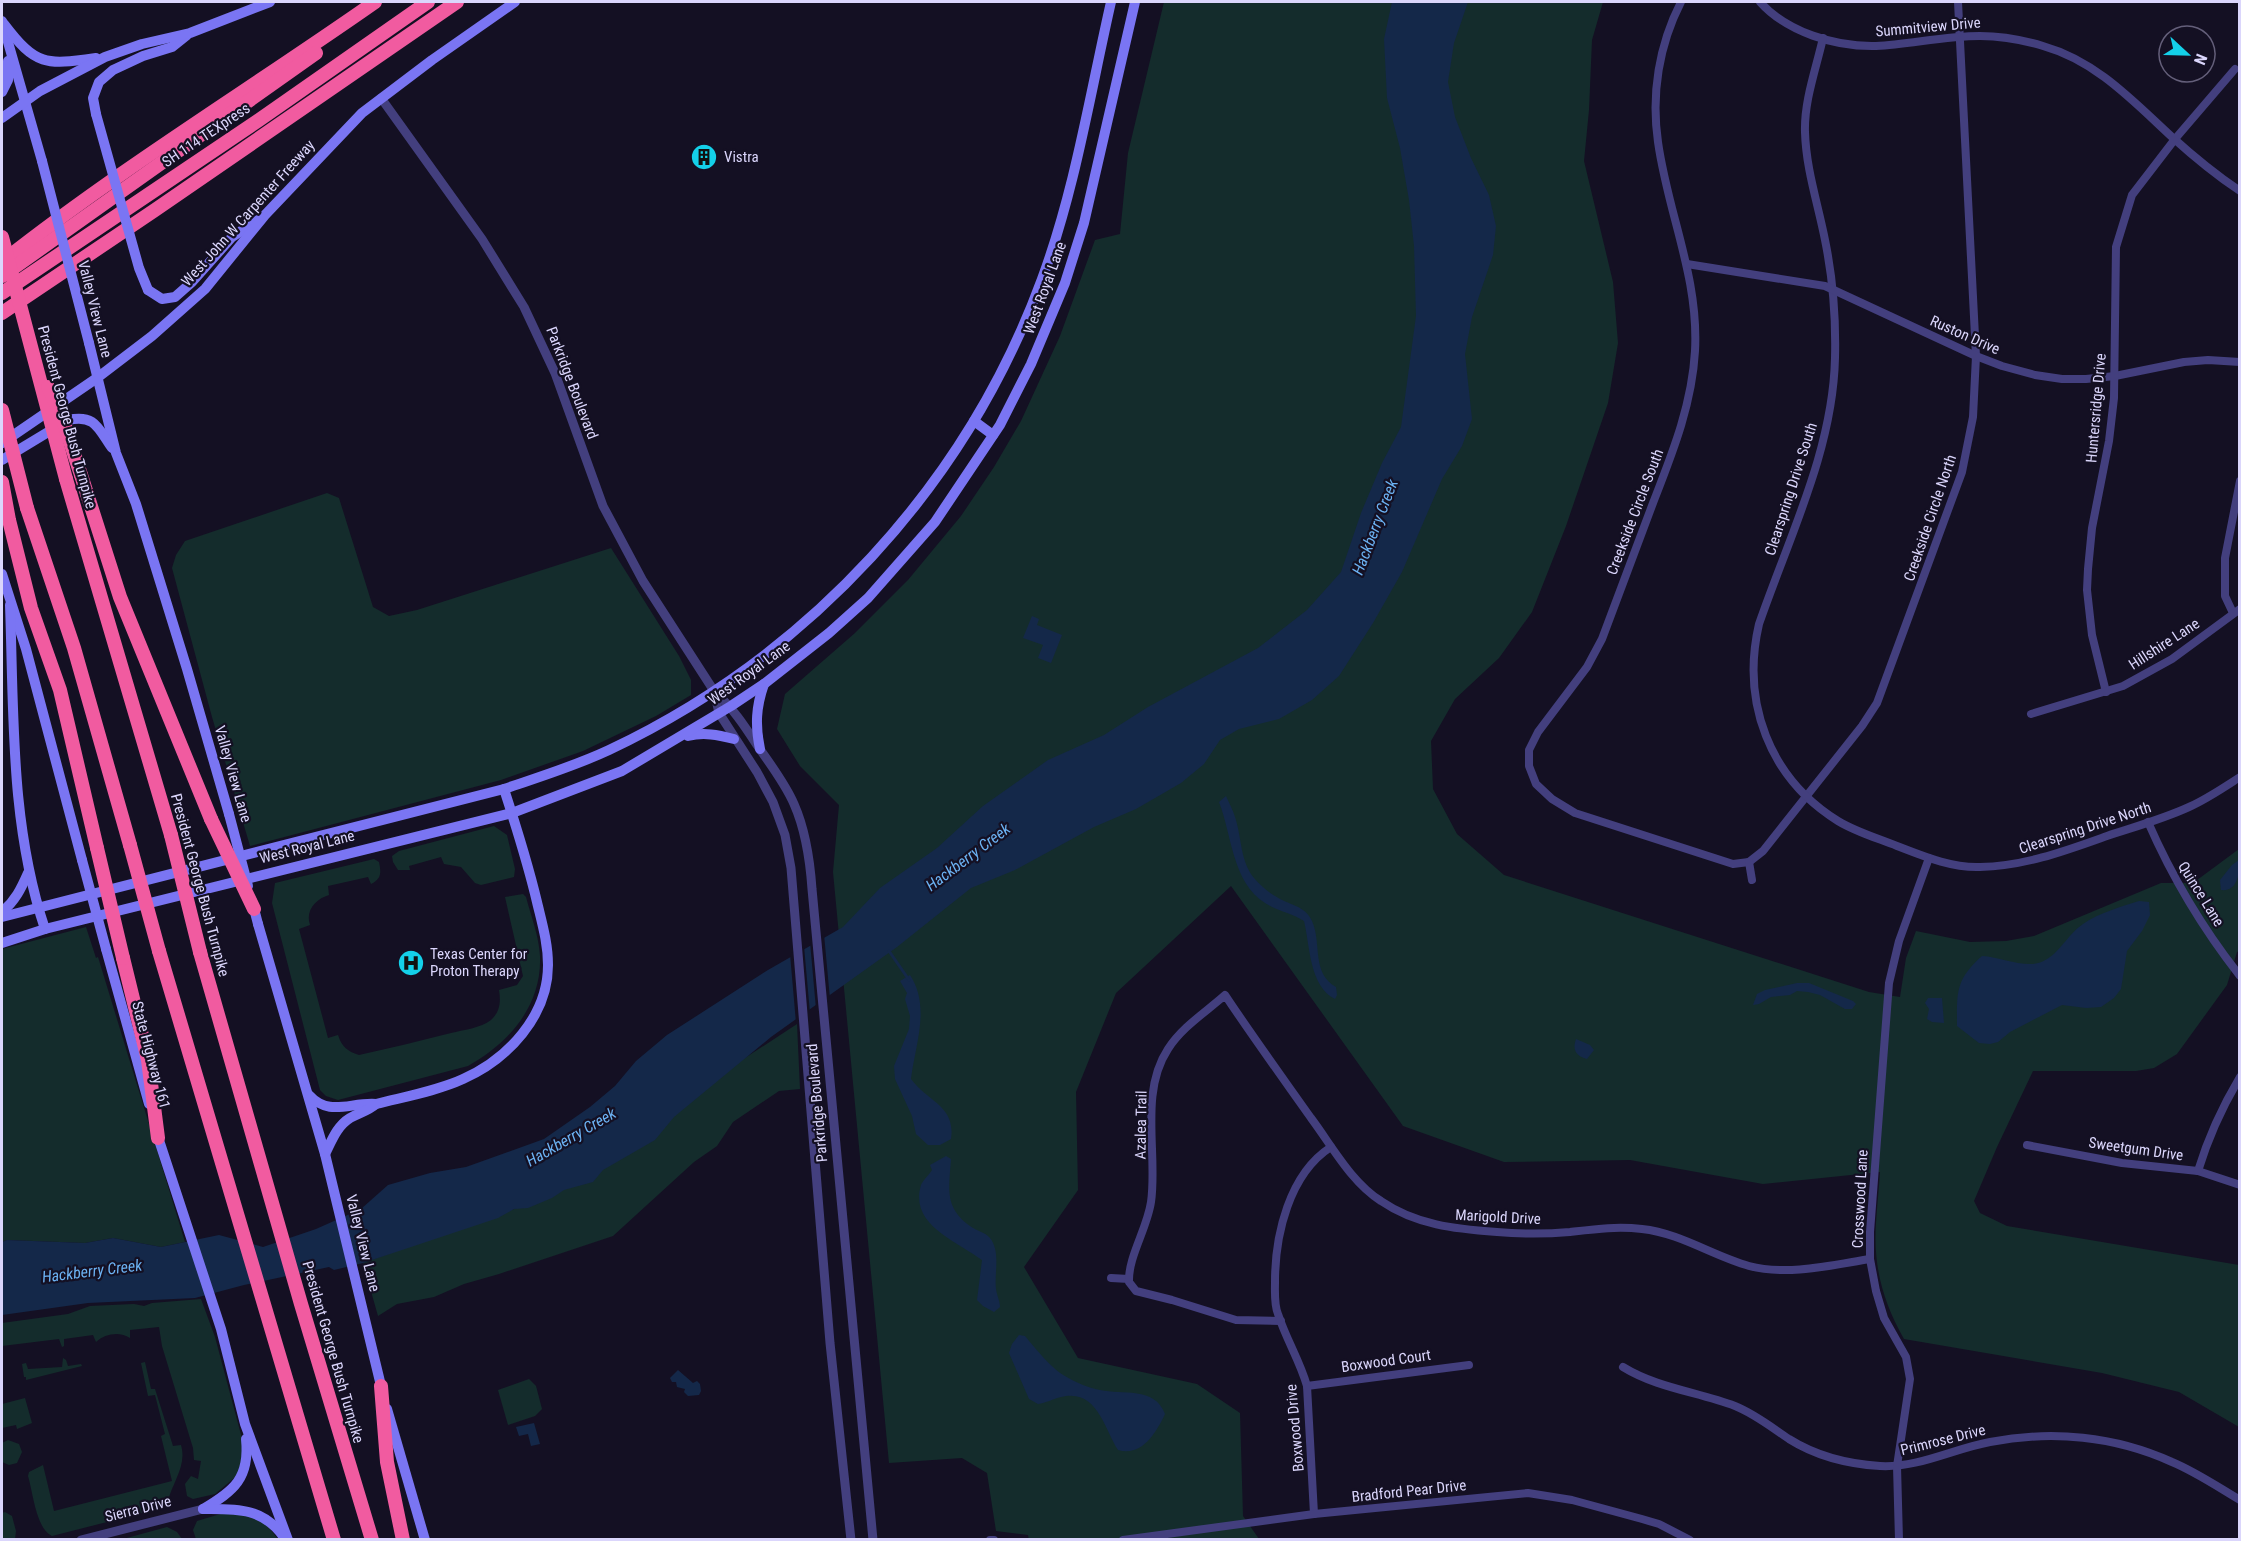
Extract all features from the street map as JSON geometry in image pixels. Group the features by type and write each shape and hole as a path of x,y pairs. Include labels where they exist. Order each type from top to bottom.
{"highway":[{"path":"2,262 131,168 375,2"},
{"name":"SH 114 TEXpress","path":"2,293 259,120 428,2"},
{"path":"2,313 457,2"},
{"name":"SH 114 TEXpress","path":"2,276 328,44 339,27"},
{"name":"President George Bush Turnpike","path":"2,237 66,479 171,836 200,952 301,1304 372,1539"},
{"path":"33,357 61,414 120,597 211,819 254,909"},
{"path":"2,410 27,508 74,648 159,951 334,1539"},
{"path":"2,482 31,608 60,690 148,1060 158,1138"},
{"path":"381,1386 387,1462 403,1539"}],"main road":[{"path":"2,118 40,91 105,57 142,44 190,33 270,2"},
{"name":"West John W Carpenter Freeway","path":"2,443 152,336 205,289 266,215 346,129 381,98 515,2"},
{"name":"West Royal Lane","path":"2,914 38,908 504,789 551,773 607,751 714,691 752,665 797,629 877,552 927,491 991,392 1018,336 1051,254 1071,178 1111,2"},
{"name":"West Royal Lane","path":"2,943 45,929 512,813 622,771 679,739 764,684 829,633 875,591 934,522 993,435 1031,364 1056,308 1084,222 1135,2"},
{"path":"2,21 23,48 33,56 45,61 56,63 105,57"},
{"name":"Valley View Lane","path":"2,21 42,161 116,453 136,504 188,669 230,814 258,924 309,1094 381,1386 425,1539"},
{"path":"2,92 9,73 4,33"},
{"path":"190,33 172,46 113,70 99,82 93,98 139,268 148,290 162,298 175,297 232,237 266,215"},
{"path":"2,460 68,420 79,417 94,422 116,453"},
{"path":"974,421 993,435"},
{"name":"State Highway 161","path":"2,574 10,605 26,649 158,1138 220,1329 245,1424 286,1539"},
{"path":"10,605 16,790 28,873 45,929"},
{"path":"760,749 756,727 757,705 764,684"},
{"path":"679,739 697,734 717,734 734,739"},
{"path":"309,1094 318,1104 327,1107 376,1104 462,1080 511,1048 531,1022 541,1001 548,967 546,937 504,789"},
{"path":"2,914 16,898 28,873"},
{"path":"325,1154 339,1128 349,1119 376,1104"},
{"path":"203,1509 231,1491 243,1473 247,1447 245,1424"},
{"path":"203,1509 252,1511 272,1523 286,1539"}],"street":[{"name":"Creekside Circle South","path":"1681,2 1667,34 1661,57 1656,123 1660,159 1693,293 1696,331 1693,376 1682,424 1596,652 1535,738 1528,758 1531,776 1536,784 1552,799 1575,813 1728,864 1749,862"},
{"name":"Summitview Drive","path":"1760,2 1786,22 1809,34 1852,45 1875,46 1979,36 2008,38 2044,46 2095,69 2119,87 2175,140 2240,191"},
{"name":"Creekside Circle North","path":"1806,797 1862,726 1883,688 1962,472 1972,417 1976,356 1958,2"},
{"name":"Clearspring Drive South","path":"1823,38 1807,103 1805,131 1807,160 1834,290 1834,380 1828,418 1812,476 1759,624 1754,663 1756,701 1770,745 1787,776 1806,797 1839,822 1857,831 1929,858"},
{"name":"Huntersridge Drive","path":"2106,692 2092,635 2087,590 2092,528 2109,441 2115,376 2115,264 2121,226 2132,195 2235,69"},
{"name":"Parkridge Boulevard","path":"381,98 482,239 524,307 555,373 603,506 643,581 714,691 731,706 760,749 794,803 802,826 812,889 873,1539"},
{"name":"Ruston Drive","path":"1687,264 1801,281 1834,290 1976,356 2036,375 2076,380 2115,376 2184,362 2208,360 2240,362"},
{"path":"2236,611 2225,596 2225,558 2240,481"},
{"name":"Hillshire Lane","path":"2031,714 2106,692 2144,675 2172,659 2236,611"},
{"name":"Parkridge Boulevard","path":"714,691 719,713 757,772 772,802 785,835 791,868 830,1343 852,1539"},
{"name":"Clearspring Drive North","path":"1929,858 1963,866 2018,865 2201,802 2240,777"},
{"path":"1752,880 1749,862 1763,851 1806,797"},
{"name":"Quince Lane","path":"2148,822 2179,887 2240,976"},
{"name":"Crosswood Lane","path":"1899,1539 1897,1466 1910,1387 1910,1372 1906,1358 1884,1318 1876,1291 1870,1259 1871,1220 1889,983 1899,941 1929,858"},
{"name":"Marigold Drive","path":"1225,996 1356,1179 1379,1200 1423,1223 1453,1228 1530,1233 1569,1232 1599,1227 1646,1229 1670,1235 1734,1261 1768,1269 1803,1269 1870,1259"},
{"name":"Azalea Trail","path":"1129,1279 1130,1267 1149,1213 1152,1191 1153,1102 1159,1070 1167,1049 1175,1040 1225,996"},
{"path":"2198,1171 2204,1149 2220,1113 2240,1077"},
{"name":"Sweetgum Drive","path":"2027,1145 2122,1163 2198,1171 2240,1185"},
{"name":"Boxwood Drive","path":"1314,1514 1307,1386 1302,1367 1277,1313 1275,1289 1277,1243 1296,1186 1320,1154 1331,1147"},
{"path":"1111,1278 1129,1279 1136,1291 1236,1320 1281,1321"},
{"name":"Boxwood Court","path":"1307,1386 1468,1365"},
{"name":"Primrose Drive","path":"1623,1367 1642,1377 1738,1407 1798,1444 1819,1454 1847,1462 1911,1465 1988,1442 2068,1436 2112,1442 2152,1454 2190,1470 2240,1500"},
{"name":"Bradford Pear Drive","path":"1124,1539 1314,1514 1513,1494 1542,1494 1572,1500 1659,1524 1690,1539"},
{"name":"Sierra Drive","path":"81,1539 203,1509"}],"green space":[{"path":"1164,2 1603,2 1592,40 1584,161 1613,282 1618,343 1608,403 1566,526 1532,612 1499,658 1455,699 1431,741 1433,789 1457,834 1504,875 1869,992 1900,997 1906,958 1916,931 1970,942 2006,941 2034,936 2161,883 2193,883 2239,849 2239,951 2227,985 2177,1054 2154,1068 2136,1071 2033,1071 1974,1201 1980,1213 2007,1226 2239,1265 2239,1427 2179,1392 2102,1373 1904,1339 1890,1311 1878,1269 1875,1239 1880,1172 1763,1184 1630,1160 1504,1162 1403,1126 1231,886 1116,993 1076,1092 1078,1190 1024,1267 1078,1358 1197,1384 1240,1413 1243,1516 1259,1539 1029,1540 1028,1535 996,1531 987,1473 962,1458 889,1463 833,872 839,805 800,766 777,729 785,694 855,633 908,580 961,516 1021,421 1060,336 1095,240 1120,234 1128,153"},
{"path":"327,493 339,498 373,607 389,616 417,610 611,548 679,656 691,680 691,695 656,716 583,751 501,780 250,846 172,568 176,555 185,541"},
{"path":"494,826 507,835 515,869 514,877 481,885 475,883 461,867 444,864 441,857 409,866 410,870 398,870 393,862 392,856 399,851"},
{"path":"374,859 379,862 380,866 380,875 377,880 371,884 368,877 328,886 329,895 316,902 310,910 310,925 299,929 328,1038 338,1035 346,1048 359,1055 472,1028 491,1020 499,1006 499,990 517,985 523,976 505,897 523,894 526,897 538,941 539,974 529,1007 520,1021 497,1046 483,1057 468,1066 338,1100 326,1096 320,1090 272,903 275,883"},
{"path":"86,927 96,958 98,957 185,1242 161,1247 113,1238 85,1243 7,1240 2,1242 2,949"},
{"path":"797,1024 800,1089 779,1091 733,1122 717,1146 694,1162 613,1236 464,1284 434,1297 397,1304 378,1316 363,1263 514,1209"},
{"path":"201,1299 215,1337 244,1446 239,1474 215,1494 193,1499 187,1496 185,1484 191,1476 198,1479 201,1461 194,1460 193,1448 162,1346 159,1327 130,1330 130,1338 117,1334 108,1335 96,1342 93,1335 64,1339 62,1347 59,1339 2,1346 2,1323 68,1314 90,1306 134,1304 144,1306 152,1303"},
{"path":"63,1358 68,1366 81,1364 82,1366 26,1380 24,1377 22,1364 26,1363 28,1369 62,1367"},
{"path":"145,1362 151,1389 155,1389 173,1446 181,1445 181,1467 168,1501 165,1506 158,1509 52,1536 42,1526 28,1476 29,1472 43,1465 54,1511 172,1481 161,1436 165,1434 155,1395 148,1396 141,1363"},
{"path":"529,1379 536,1386 542,1409 535,1416 508,1425 498,1390"},
{"path":"25,1398 32,1423 17,1429 16,1425 2,1428 2,1404"},
{"path":"8,1440 19,1444 22,1452 17,1463 9,1465 2,1462 2,1443"},
{"path":"5,1512 12,1516 16,1531 15,1539 2,1539 2,1513"},
{"path":"227,1512 261,1518 278,1539 196,1539 193,1530 197,1521"},
{"path":"167,1527 177,1532 182,1539 123,1539"}],"water":[{"name":"Hackberry Creek","path":"1392,2 1468,2 1454,43 1448,82 1455,117 1489,195 1496,226 1493,255 1472,317 1465,354 1472,419 1462,446 1442,479 1402,572 1339,676 1312,700 1279,719 1239,729 1220,740 1204,764 1181,783 1136,809 1094,827 1015,870 971,888 897,947 771,1037 674,1117 655,1140 603,1170 593,1182 564,1190 528,1208 514,1209 498,1218 363,1263 334,1270 329,1267 195,1298 88,1303 2,1315 2,1242 7,1240 85,1243 113,1238 161,1247 219,1235 263,1247 316,1229 361,1209 388,1185 430,1173 466,1167 544,1139 590,1107 615,1086 636,1061 667,1035 768,970 843,927 880,888 937,848 983,806 1048,760 1104,735 1148,707 1258,648 1307,610 1341,572 1361,513 1382,463 1401,427 1416,316 1414,246 1409,200 1400,148 1387,98 1384,39"},
{"path":"1032,616 1039,619 1037,625 1062,635 1051,663 1038,658 1043,645 1023,638"},
{"path":"1226,796 1235,817 1249,871 1264,888 1280,899 1301,908 1312,921 1320,966 1328,981 1336,987 1335,999 1326,993 1315,975 1304,921 1265,903 1254,894 1239,871 1219,802"},
{"path":"2239,860 2237,880 2234,885 2227,890 2221,890 2220,880"},
{"path":"2139,901 2149,902 2150,915 2142,931 2127,951 2121,989 2114,998 2101,1007 2062,1005 2010,1032 1998,1042 1990,1044 1979,1043 1957,1026 1959,988 1967,972 1982,956 2027,964 2041,962 2054,954 2077,929 2089,920"},
{"path":"910,975 920,1000 921,1013 911,1079 939,1105 949,1119 951,1139 940,1145 928,1145 916,1134 912,1116 895,1079 894,1066 909,1029 910,1016 905,999 907,993 900,981"},
{"path":"1797,983 1809,983 1856,1004 1852,1009 1845,1009 1820,995 1797,991 1790,995 1771,997 1753,1005 1757,994 1765,990"},
{"path":"1928,998 1942,998 1944,1023 1927,1019 1929,1009 1925,1003"},
{"path":"1576,1039 1590,1045 1594,1050 1587,1059 1576,1052 1574,1046"},
{"path":"946,1156 951,1159 949,1188 956,1212 970,1226 988,1236 995,1250 996,1289 1000,1307 994,1312 977,1300 982,1260 938,1230 928,1221 922,1211 919,1199 921,1185 932,1170 930,1165"},
{"path":"1019,1335 1025,1336 1055,1368 1077,1383 1095,1389 1137,1393 1154,1399 1165,1414 1153,1436 1134,1450 1118,1450 1098,1412 1083,1398 1061,1397 1038,1404 1029,1399 1009,1353"},
{"path":"678,1370 693,1383 697,1381 700,1384 699,1395 688,1396 684,1392 685,1389 677,1387 676,1382 672,1382 670,1378"},
{"path":"534,1423 540,1444 531,1446 528,1434 519,1436 516,1427"}],"pier":[{"path":"824,934 830,999 816,1009 810,942"},
{"path":"804,946 810,1013 796,1023 790,954"}],"waterway":[{"path":"889,951 909,980"}],"place":[{"name":"Vistra","path":"704,157"},
{"name":"Texas Center for Proton Therapy","path":"411,963"}]}
